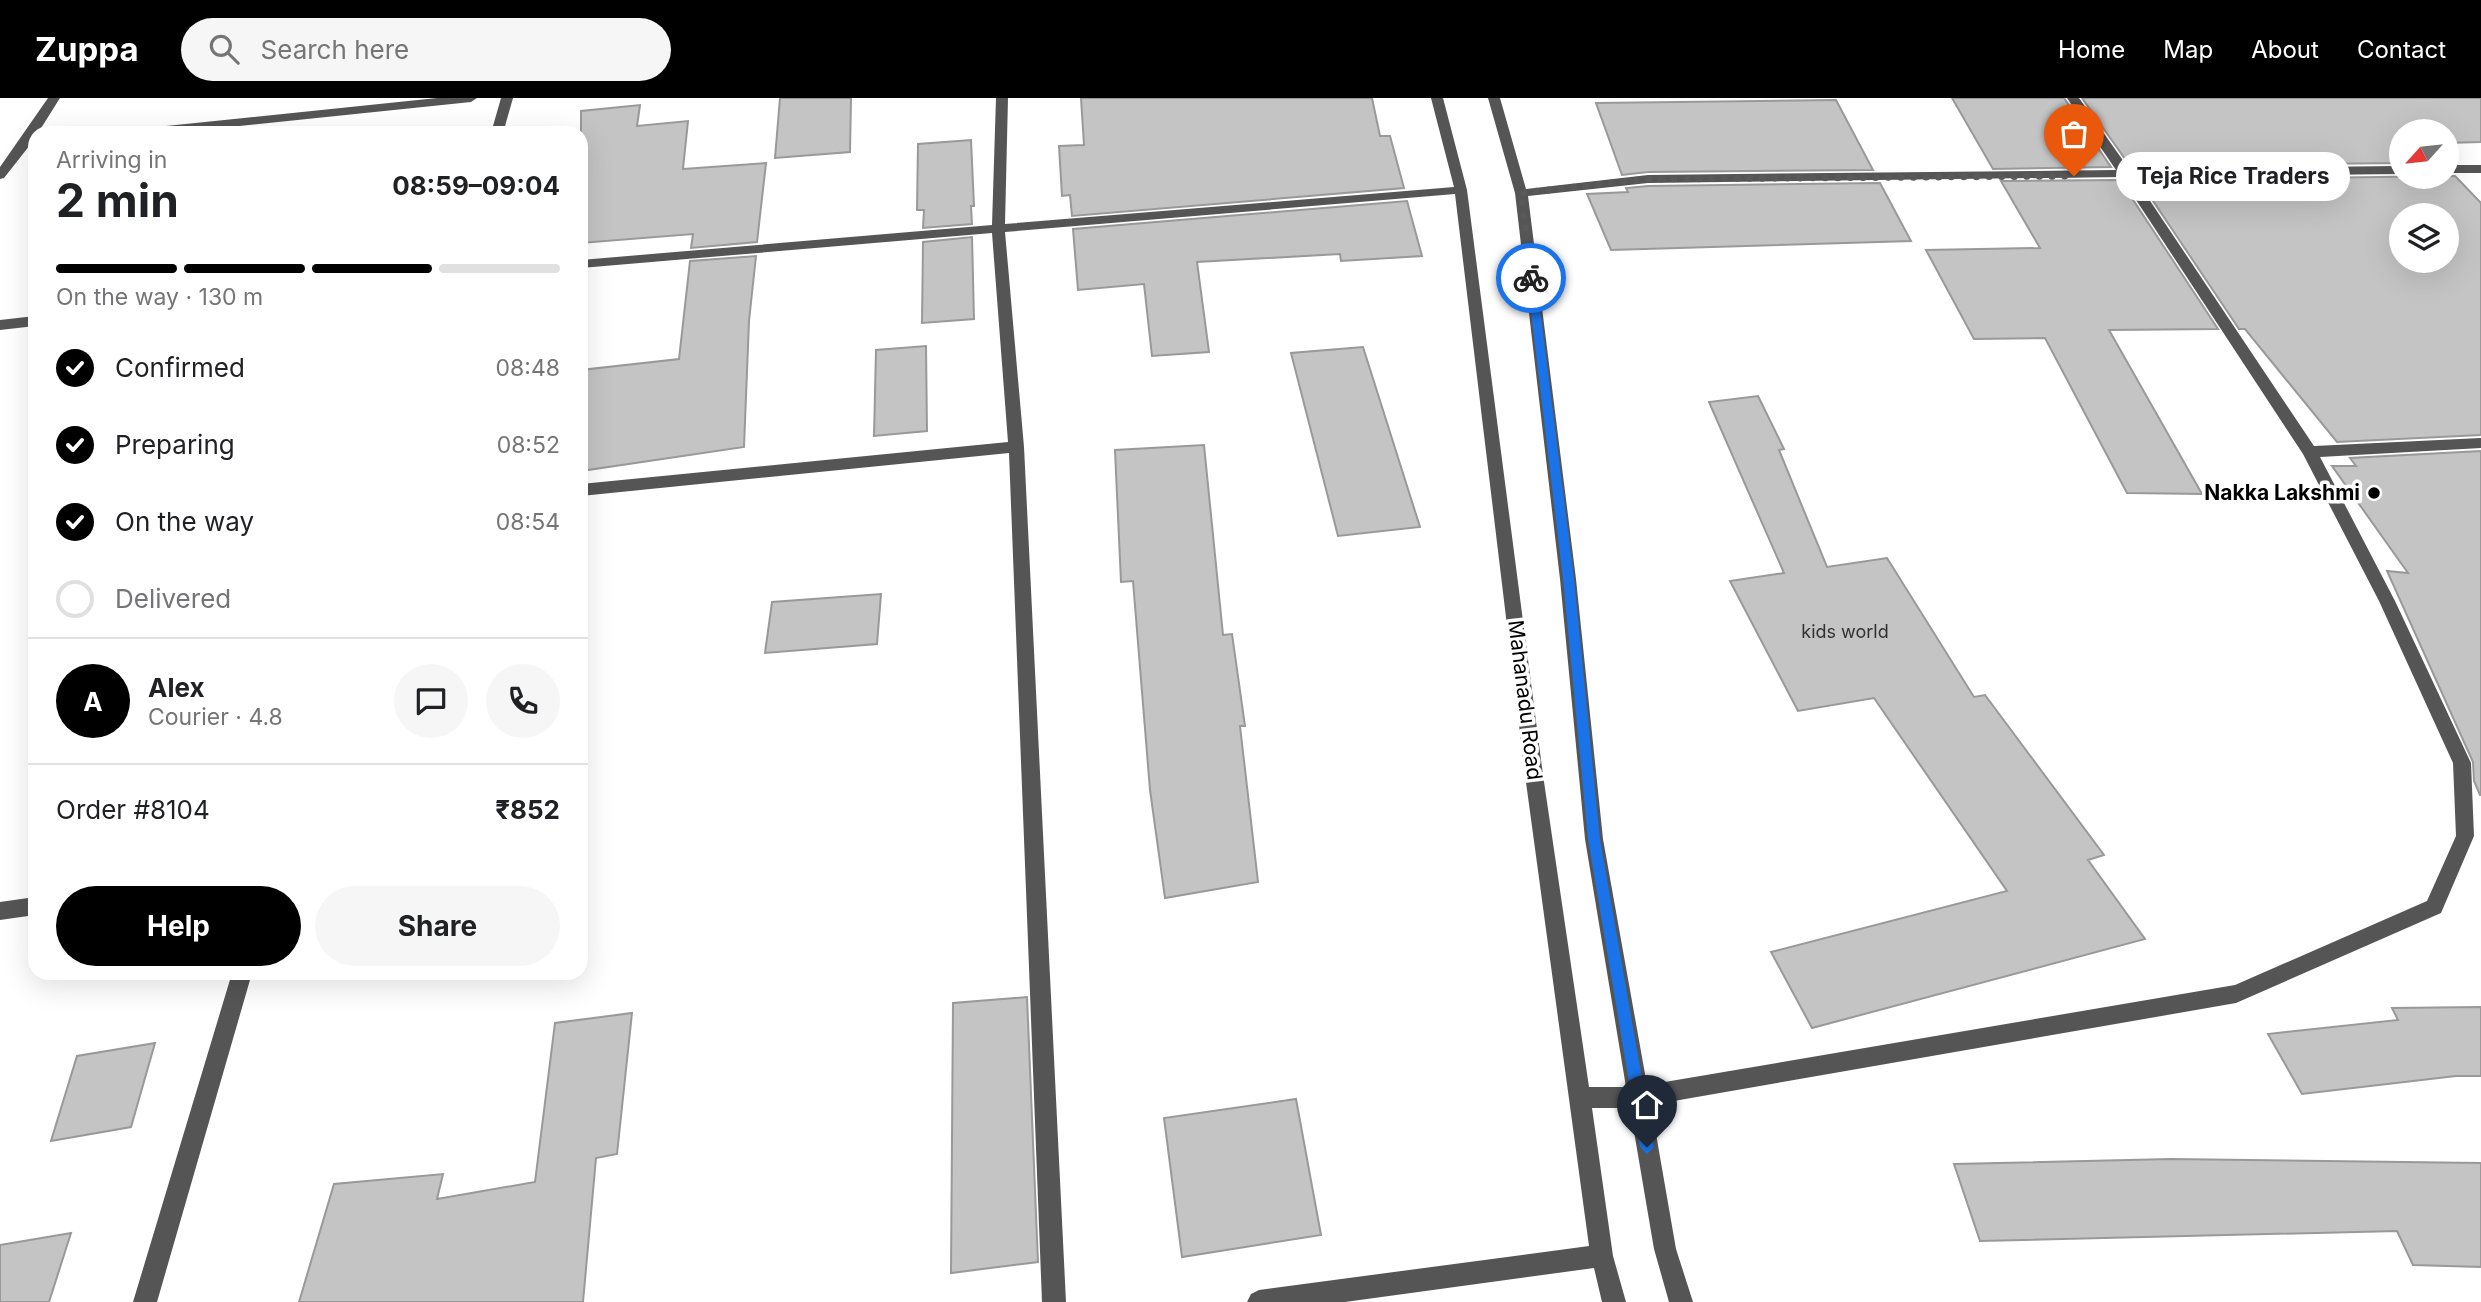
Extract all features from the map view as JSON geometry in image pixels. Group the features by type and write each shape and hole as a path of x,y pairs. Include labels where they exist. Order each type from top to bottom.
{"street":[{"path":"39,126 54,98"},
{"path":"204,126 471,98"},
{"path":"499,126 507,98"},
{"path":"1002,98 998,229 1016,447 1054,1302"},
{"name":"Mahanadu Road","path":"1437,98 1461,190 1534,775 1544,826 1602,1256 1614,1302"},
{"path":"1494,98 1521,193 1569,579 1594,839 1665,1249 1681,1302"},
{"path":"1580,1098 1639,1097 2236,993 2434,907 2465,836 2462,763 2387,601 2310,452 2073,98"},
{"path":"0,175 28,145"},
{"path":"2459,169 2481,169"},
{"path":"1521,193 1648,179 2127,176 2389,170"},
{"path":"588,263 1461,190"},
{"path":"0,325 28,322"},
{"path":"2310,452 2481,443"},
{"path":"588,489 1016,447"},
{"path":"0,911 28,907"},
{"path":"145,1302 240,980"},
{"path":"1259,1302 1602,1256"}],"building":[{"path":"780,98 851,98 850,152 775,158"},
{"path":"1081,98 1372,98 1380,136 1390,136 1404,188 1072,216 1070,195 1062,196 1059,146 1084,145"},
{"path":"1952,98 2064,98 2111,167 1993,169"},
{"path":"2082,98 2481,98 2481,142 2459,143 2459,119 2389,119 2389,163 2130,166"},
{"path":"1836,100 1873,170 1648,172 1622,175 1596,103"},
{"path":"640,105 637,126 688,121 683,169 766,163 757,242 691,248 693,234 588,242 588,126 581,126 581,111"},
{"path":"971,140 974,206 971,206 972,224 923,228 924,210 917,210 918,144"},
{"path":"2389,177 2389,189 2459,189 2459,180 2481,203 2481,435 2337,442 2245,329 2239,329 2139,180"},
{"path":"2120,180 2218,329 2109,330 2202,494 2127,493 2045,338 1974,339 1926,250 2040,248 2001,181"},
{"path":"1880,183 1911,241 1611,250 1587,194 1628,192 1626,188 1648,186"},
{"path":"1407,201 1422,256 1341,261 1340,254 1197,262 1209,352 1152,356 1144,284 1078,290 1073,229"},
{"path":"972,237 974,319 922,323 923,242"},
{"path":"756,256 749,321 744,447 588,470 588,369 679,359 690,261"},
{"path":"926,346 927,431 874,436 876,350"},
{"path":"1363,347 1420,527 1338,536 1291,353"},
{"path":"1758,396 1784,449 1779,450 1827,567 1887,558 1974,697 1985,695 2104,855 2088,860 2145,939 1812,1028 1771,952 2007,891 1874,698 1798,711 1730,581 1784,573 1709,402"},
{"path":"1204,445 1223,635 1232,634 1245,726 1240,726 1258,882 1165,898 1150,790 1133,581 1121,582 1115,450"},
{"path":"2481,451 2480,795 2474,781 2473,762 2387,571 2408,573 2332,466 2356,466 2350,458"},
{"path":"881,594 877,644 765,653 772,602"},
{"path":"1027,997 1038,1262 951,1273 953,1003"},
{"path":"2481,1007 2481,1076 2456,1076 2302,1094 2268,1034 2398,1020 2392,1008"},
{"path":"632,1013 617,1154 596,1158 583,1302 299,1302 334,1184 443,1174 437,1199 535,1182 555,1023"},
{"path":"155,1043 131,1127 51,1141 77,1056"},
{"path":"1296,1099 1321,1235 1182,1257 1164,1118"},
{"path":"2171,1159 2481,1163 2481,1267 2413,1265 2397,1231 1980,1241 1954,1164"},
{"path":"71,1233 49,1302 0,1302 0,1245"}],"way so far":[{"path":"1531,278 1521,193 1648,179 2074,176"}],"place":[{"name":"Teja Rice Traders","path":"2074,176"},
{"name":"Nakka Lakshmi","path":"2374,493"}],"route":[{"path":"1531,278 1569,579 1594,839 1647,1147"}]}
